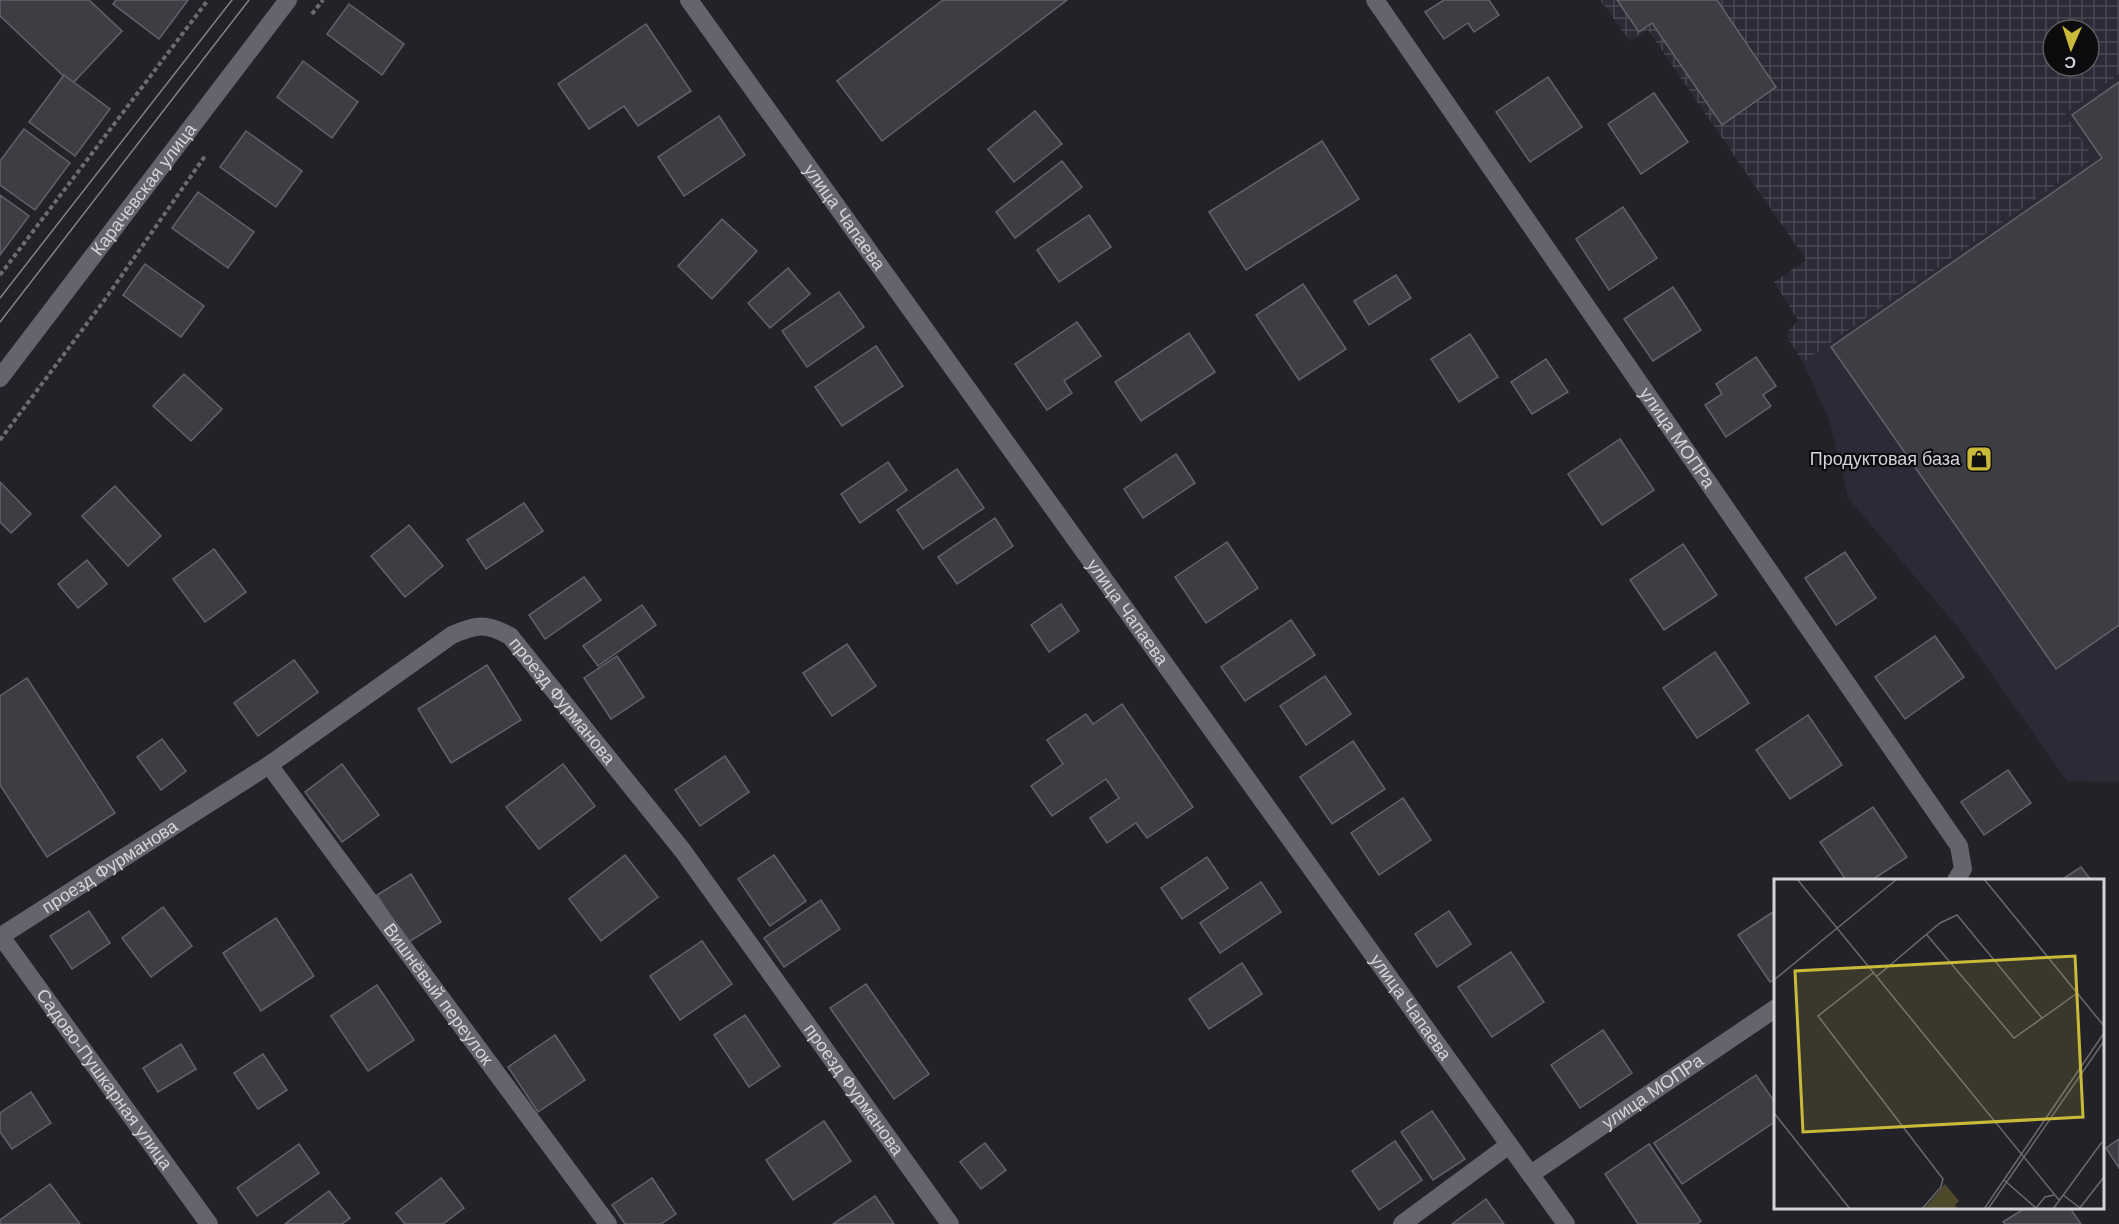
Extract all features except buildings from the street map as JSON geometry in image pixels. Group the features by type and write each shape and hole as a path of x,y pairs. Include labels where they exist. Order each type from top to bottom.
{"street":[{"name":"Карачевская улица","path":"0,378 288,0"},
{"name":"улица Чапаева","path":"689,0 1566,1224"},
{"name":"улица МОПРа","path":"1375,0 1959,846 1963,869 1957,879"},
{"name":"проезд Фурманова","path":"1,935 269,765 452,635 470,627 492,627 510,636 683,850 950,1224"},
{"name":"Вишнёвый переулок","path":"269,765 608,1224"},
{"name":"Садово-Пушкарная улица","path":"1,935 209,1224"},
{"name":"улица МОПРа","path":"1531,1174 1774,1009"},
{"path":"1402,1224 1509,1145"}],"path":[{"path":"0,275 208,0"},
{"path":"308,19 323,0"},
{"path":"0,440 106,298 208,152"}],"shaded area":[{"path":"1600,0 2119,0 2119,74 2065,114 2094,158 1803,362 1786,335 1798,320 1774,282 1806,260 1648,30 1630,41"},
{"name":"Продуктовая база","path":"2119,74 2119,782 2067,781 1961,631 1848,498 1829,420 1803,362 2094,158 2065,114"}],"tram line":[{"path":"0,298 232,0"},
{"path":"0,322 249,0"}],"place":[{"name":"Продуктовая база","path":"1979,459"}]}
